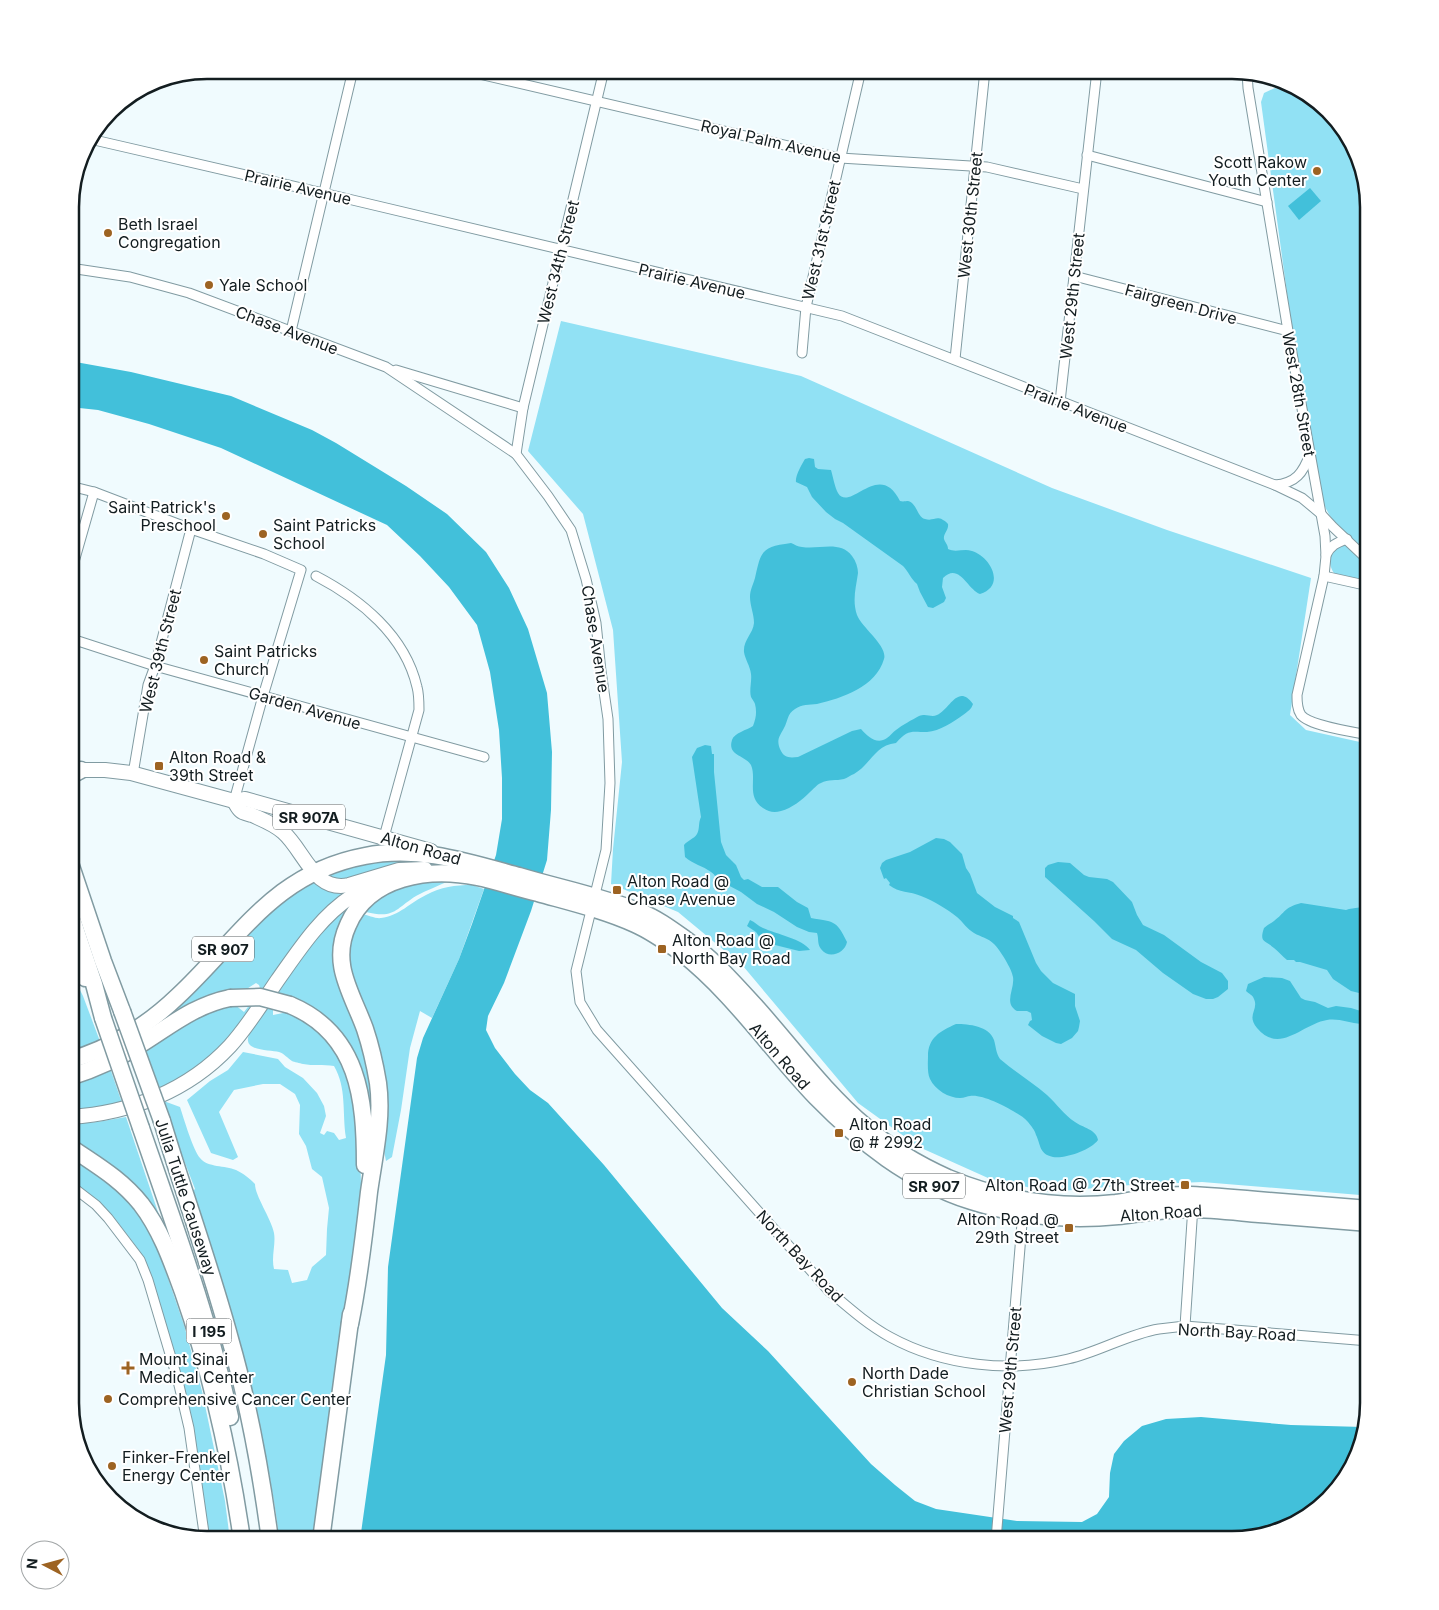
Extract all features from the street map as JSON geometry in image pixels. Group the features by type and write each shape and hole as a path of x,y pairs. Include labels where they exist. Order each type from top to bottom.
{"highway":[{"name":"SR 907","path":"87,1055 124,1037 162,1011 192,983 259,911 278,894 314,872 341,861 384,853 417,852 448,857"},
{"name":"Alton Road","path":"448,857 476,870 594,903 636,924 680,952 717,984 814,1095 857,1137 900,1168 938,1188 968,1200 1023,1207 1116,1203 1153,1197 1360,1222"},
{"path":"350,1324 357,1290 380,1112 378,1081 372,1053 364,1026 342,972 341,951 343,939 349,922 359,906 367,897 383,886 421,875 476,870"},
{"name":"Julia Tuttle Causeway","path":"79,890 162,1121 213,1279 238,1368 258,1456 269,1531"},
{"name":"Julia Tuttle Causeway","path":"79,939 208,1329 234,1437 250,1531"},
{"path":"79,967 103,1016"},
{"path":"79,1073 125,1053 198,1008 230,998 260,997 290,1005 308,1014 331,1032 350,1060 360,1089 365,1164 361,1228 350,1324 322,1531"},
{"path":"79,1057 87,1055"},
{"path":"79,1153 110,1173 131,1193 148,1214 167,1252 194,1326 210,1381 231,1474 240,1531"},
{"name":"Alton Road","path":"1194,1202 1360,1209"}],"main road":[{"name":"Alton Road","path":"79,772 117,771 234,801 245,799 418,846 448,857"},
{"name":"Alton Road","path":"234,801 241,811 265,821 282,831 314,872 329,884 342,886 399,870 438,868 476,870"},
{"name":"SR 907","path":"79,1116 111,1112 136,1106 176,1088 194,1077 220,1055 241,1033 316,928 334,910 352,896 373,885 402,874 425,869"},
{"name":"SR 907","path":"79,1059 87,1055"}],"street":[{"path":"291,331 351,79"},
{"name":"Royal Palm Avenue","path":"501,79 840,158 987,167 1083,190"},
{"name":"West 34th Street","path":"516,454 523,408 602,79"},
{"name":"West 31st Street","path":"802,353 806,307 859,79"},
{"name":"West 30th Street","path":"955,359 984,79"},
{"name":"West 29th Street","path":"1060,402 1096,79"},
{"name":"West 28th Street","path":"1247,80 1288,332 1325,536 1324,576 1297,695 1299,710 1307,720 1360,733"},
{"name":"Prairie Avenue","path":"97,141 842,316 1275,485 1302,498 1360,552"},
{"path":"1087,155 1268,202"},
{"name":"Chase Avenue","path":"79,269 130,277 189,293 386,367 523,408"},
{"name":"Fairgreen Drive","path":"1074,276 1288,332"},
{"name":"Chase Avenue","path":"386,367 516,454 571,530 586,579 596,623 608,719 610,783 606,850 594,903"},
{"path":"1275,485 1284,484 1298,476 1304,470 1310,453"},
{"path":"79,488 264,554 301,570 234,801"},
{"path":"79,544 94,492"},
{"name":"West 39th Street","path":"133,774 148,685 155,666 191,529"},
{"path":"1326,556 1330,547 1347,540"},
{"path":"316,576 341,589 373,615 396,640 410,664 418,688 419,710 384,837"},
{"path":"1324,576 1360,584"},
{"name":"Garden Avenue","path":"79,641 155,666 484,758"},
{"name":"North Bay Road","path":"594,903 581,944 576,971 580,1002 597,1030 829,1291 863,1319 890,1337 913,1348 950,1360 1011,1367 1069,1359 1158,1329 1185,1326 1360,1340"},
{"path":"79,1192 96,1205 108,1218 140,1260 148,1280 169,1347 189,1428 204,1531"},
{"path":"1185,1326 1194,1202"},
{"name":"West 29th Street","path":"997,1531 1023,1207"}],"shaded area":[{"path":"1275,88 1285,91 1303,100 1323,116 1343,143 1358,182 1360,207 1360,547 1335,523 1325,508 1322,499 1292,330 1261,102 1264,93"},
{"path":"1310,188 1321,201 1299,220 1288,206"},
{"path":"561,321 801,376 1052,488 1167,530 1311,578 1290,715 1306,730 1360,742 1360,1195 1202,1182 1131,1185 1049,1192 988,1178 919,1147 858,1103 743,966 678,912 611,884 622,762 613,630 583,514 528,451"},
{"path":"79,363 131,372 231,396 312,430 336,443 447,514 486,552 509,588 528,629 547,693 552,752 551,810 547,860 531,911 504,983 488,1016 486,1030 495,1048 515,1074 530,1090 548,1103 604,1165 722,1308 768,1351 871,1464 915,1501 936,1509 1017,1521 1082,1522 1097,1514 1109,1497 1110,1473 1114,1454 1124,1441 1142,1426 1166,1419 1201,1417 1291,1425 1358,1427 1347,1460 1339,1474 1323,1494 1296,1514 1281,1521 1257,1529 1232,1531 361,1531 386,1355 388,1267 417,1058 423,1038 459,959 472,924 496,855 502,819 499,730 490,672 477,625 449,587 387,525 221,448 149,424 98,410 79,408"},
{"path":"805,459 814,459 815,467 818,469 831,470 837,491 843,497 850,497 874,485 883,485 892,489 900,501 911,502 922,518 928,520 939,518 944,521 948,524 944,540 948,549 954,551 969,550 979,554 990,565 993,572 992,585 988,590 980,594 963,578 954,573 949,574 943,578 942,587 946,598 944,602 933,608 928,607 917,584 903,566 826,512 812,497 807,487 796,482 802,464"},
{"path":"791,543 799,547 809,548 842,548 852,556 858,571 855,599 857,615 879,643 884,659 874,677 857,690 817,704 800,706 792,711 778,740 780,749 785,756 798,757 852,731 861,729 873,739 880,741 919,716 937,715 958,697 968,698 973,704 968,711 946,726 927,732 907,733 896,743 883,747 854,774 844,779 821,783 793,806 774,812 758,804 753,793 753,770 751,765 734,752 731,745 735,735 753,726 755,718 755,704 750,695 751,674 744,648 754,623 750,594 759,562 761,556 768,549"},
{"path":"1344,544 1360,557 1360,582 1343,579 1335,574 1330,563 1330,556 1336,548"},
{"path":"705,745 711,746 712,754 714,754 721,842 726,855 736,865 744,880 748,879 762,887 778,887 808,908 811,918 829,921 837,925 847,942 840,952 832,955 824,952 819,945 817,933 797,927 774,912 757,904 741,892 719,882 713,873 685,857 684,845 697,834 701,817 692,757 697,748"},
{"path":"936,838 950,842 962,854 977,893 995,907 1013,916 1019,922 1041,971 1053,983 1075,994 1075,1006 1080,1021 1078,1031 1072,1038 1061,1044 1042,1036 1028,1025 1032,1020 1031,1013 1017,1011 1013,1008 1010,1000 1013,977 1002,955 992,942 972,931 940,905 917,894 897,889 889,885 890,883 886,878 884,879 880,868 882,863 910,852"},
{"path":"408,857 454,866 427,864 348,882 330,879 330,875 343,868"},
{"path":"1058,862 1070,863 1089,877 1107,879 1113,882 1132,902 1143,925 1164,935 1201,962 1222,973 1228,981 1228,989 1213,999 1206,999 1193,994 1163,973 1136,950 1112,939 1045,877 1045,868"},
{"path":"312,881 343,896 316,917 265,992 261,991 256,983 245,990 140,1039 269,909"},
{"path":"449,881 416,896 394,912 376,914 366,912 369,905 405,882"},
{"path":"472,885 484,889 459,959 432,1018 420,1011 410,1048 392,1157 386,1161 349,971 349,943 362,914 377,918 387,917 394,915 420,898 437,890 454,886"},
{"path":"355,898 339,941 375,1088 371,1120 362,1070 344,1038 318,1012 298,1002 274,994 304,947"},
{"path":"1301,903 1346,910 1360,907 1360,993 1351,991 1333,979 1327,970 1294,960 1287,960 1264,941 1262,936 1264,928 1295,905"},
{"path":"750,920 763,928 802,943 810,950 799,951 767,943 747,926"},
{"path":"1264,977 1282,978 1290,981 1301,998 1305,1000 1328,1008 1336,1006 1360,1011 1360,1024 1327,1020 1291,1036 1274,1039 1266,1036 1254,1023 1255,1003 1253,996 1246,991 1248,984"},
{"path":"79,988 83,996 101,1044 79,1053"},
{"path":"251,1003 257,1004 215,1056 159,1094 144,1052 173,1032 208,1012 234,1004 244,1012"},
{"path":"269,1005 273,1006 273,1015 288,1012 305,1020 322,1033 344,1064 359,1122 360,1208 317,1531 278,1531 262,1437 246,1366 216,1261 193,1191 195,1189 161,1100 180,1107 194,1148 203,1161 236,1170 255,1184 274,1233 274,1269 288,1270 292,1283 307,1280 312,1267 326,1255 329,1208 322,1177 312,1169 306,1146 299,1134 300,1105 295,1094 280,1084 263,1084 234,1090 219,1112 238,1157 233,1160 211,1153 187,1100 210,1081 228,1070 243,1052 278,1059 285,1067 303,1078 317,1093 324,1106 326,1116 320,1133 324,1135 327,1131 334,1133 339,1140 346,1138 341,1083 334,1066 307,1065 292,1061 279,1052 252,1047 249,1044 248,1037"},
{"path":"956,1024 972,1025 988,1032 994,1040 1000,1059 1047,1095 1071,1119 1095,1133 1098,1140 1095,1144 1071,1155 1048,1156 1041,1149 1035,1131 1017,1113 986,1098 969,1096 956,1098 939,1090 929,1077 930,1044 945,1029"},
{"path":"110,1068 123,1106 79,1113 79,1079"},
{"path":"126,1117 163,1227 79,1150 79,1123"},
{"path":"79,1161 136,1208 158,1249 184,1325 202,1391 225,1501 229,1531 209,1531 191,1420 156,1290 138,1249 112,1215 79,1187"}],"place":[{"name":"Scott Rakow Youth Center","path":"1317,171"},
{"name":"Beth Israel Congregation","path":"108,233"},
{"name":"Yale School","path":"209,285"},
{"name":"Saint Patrick's Preschool","path":"226,516"},
{"name":"Saint Patricks School","path":"263,534"},
{"name":"Saint Patricks Church","path":"204,660"},
{"name":"Alton Road & 39th Street","path":"159,766"},
{"name":"Alton Road @ Chase Avenue","path":"617,890"},
{"name":"Alton Road @ North Bay Road","path":"662,949"},
{"name":"Alton Road @ # 2992","path":"839,1133"},
{"name":"Alton Road @ 27th Street","path":"1185,1185"},
{"name":"Alton Road @ 29th Street","path":"1069,1228"},
{"name":"Mount Sinai Medical Center","path":"128,1368"},
{"name":"North Dade Christian School","path":"852,1382"},
{"name":"Comprehensive Cancer Center","path":"108,1399"},
{"name":"Finker-Frenkel Energy Center","path":"112,1466"}]}
